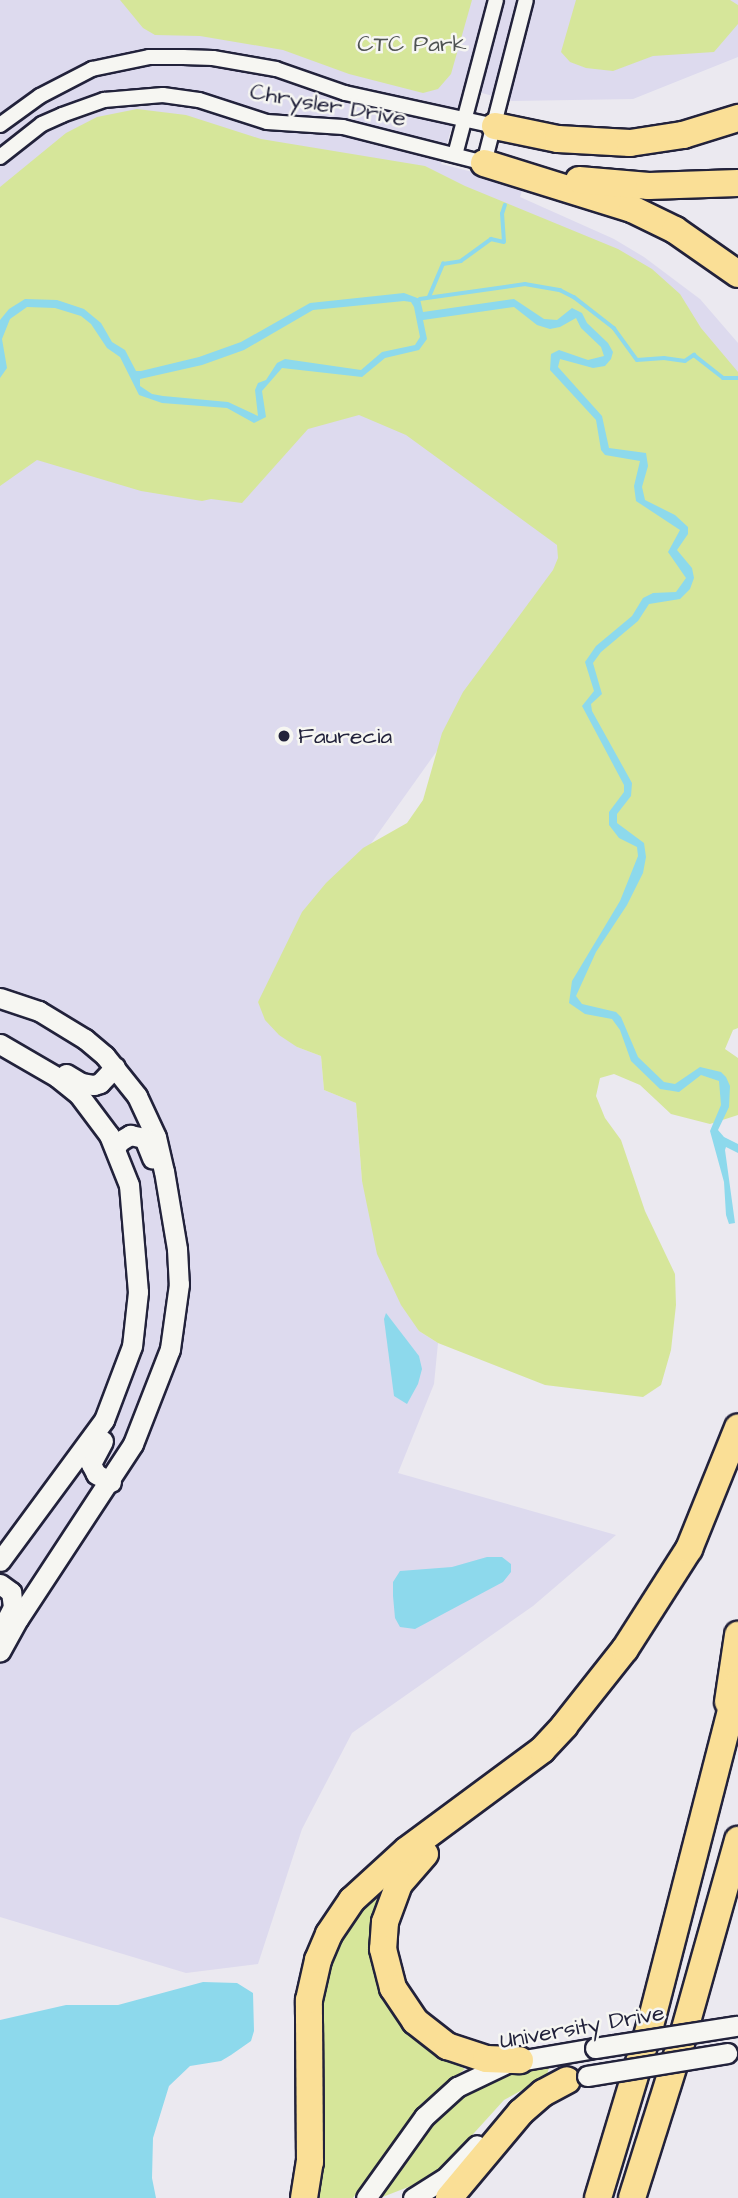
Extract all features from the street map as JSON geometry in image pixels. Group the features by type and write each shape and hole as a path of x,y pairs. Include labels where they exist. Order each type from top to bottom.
{"highway":[{"path":"495,126 558,139 630,143 683,135 738,118"},
{"path":"484,163 562,177 649,187 738,183"},
{"path":"484,163 632,209 675,230 738,274"},
{"path":"304,2198 310,2162 309,2000 323,1947 335,1923 362,1891 407,1850 542,1750 625,1649 689,1549 738,1428"},
{"path":"720,1760 738,1634"},
{"path":"598,2198 650,2026 738,1684"},
{"path":"466,1808 399,1884 385,1922 385,1962 393,1988 406,2011 436,2039 475,2057 520,2060"},
{"path":"632,2198 681,2043 738,1840"},
{"path":"449,2198 521,2112 543,2093 577,2078"}],"street":[{"path":"456,155 496,0"},
{"path":"484,163 526,0"},
{"name":"Chrysler Drive","path":"0,125 67,80 92,69 149,57 213,58 276,69 345,93 495,126"},
{"name":"Chrysler Drive","path":"0,157 42,124 62,115 104,100 163,95 199,100 267,122 343,127 484,163"},
{"path":"0,998 39,1011 85,1039 115,1067 137,1096 156,1137 177,1249 179,1284 170,1349 148,1412 111,1482 18,1619 0,1651"},
{"path":"0,1032 88,1086 100,1083 115,1067"},
{"path":"0,1044 57,1077 79,1095 115,1148 129,1185 138,1264 137,1317 132,1346 104,1420 0,1561"},
{"path":"115,1148 120,1140 130,1135 144,1138 152,1156 165,1231 177,1249"},
{"path":"111,1482 96,1474 91,1464 135,1376 132,1346"},
{"path":"0,1584 11,1592 13,1607 0,1632"},
{"name":"University Drive","path":"366,2198 434,2106 479,2074 520,2060 737,2025"},
{"path":"413,2198 456,2169 516,2105 541,2090 577,2078 733,2052"}],"shaded area":[{"path":"0,0 738,0 738,57 633,99 512,101 463,88 441,164 524,185 520,197 614,239 644,257 700,299 738,343 738,493 578,553 258,1002 297,1047 321,1056 324,1090 356,1103 362,1181 419,1331 438,1343 434,1384 398,1473 616,1535 533,1606 352,1733 302,1829 258,1964 186,1973 0,1917"}],"green space":[{"name":"CTC Park","path":"120,0 472,0 451,74 438,89 423,93 349,74 283,50 200,36 155,35 143,28"},
{"path":"576,0 730,0 738,5 738,24 714,52 653,56 613,71 586,68 570,62 561,52"},
{"path":"137,109 186,115 261,139 425,166 465,186 618,249 652,269 680,294 701,328 738,372 738,1028 733,1030 725,1049 738,1058 738,1115 710,1124 671,1114 640,1085 614,1074 600,1078 596,1096 605,1118 621,1140 645,1211 675,1274 676,1305 671,1350 661,1385 643,1397 545,1385 438,1343 419,1331 401,1305 377,1254 362,1181 356,1103 324,1090 321,1056 297,1047 279,1035 265,1020 258,1002 302,912 326,883 363,848 407,823 423,800 442,733 463,692 553,570 558,558 557,545 406,435 359,415 308,429 242,503 211,499 202,501 141,491 37,460 0,486 0,187 66,133 97,117"},
{"path":"379,1888 382,1892 375,1913 372,1957 385,2000 412,2035 436,2054 465,2069 421,2104 353,2198 317,2198 319,2001 337,1939"},
{"path":"550,2065 546,2077 504,2100 445,2165 421,2182 380,2198 433,2123 454,2102 491,2080"}],"water":[{"path":"404,293 420,299 423,312 514,299 544,319 557,320 572,308 582,313 587,323 608,343 613,352 605,366 593,368 560,359 558,367 602,416 609,448 646,453 648,466 642,487 645,500 675,515 688,527 688,534 677,550 692,568 694,578 690,589 680,599 649,604 638,621 601,652 593,663 602,694 591,704 592,711 632,783 631,796 617,814 617,823 644,843 646,857 643,873 627,905 596,952 576,996 582,1004 616,1012 621,1017 638,1057 664,1082 675,1084 700,1067 721,1072 726,1077 730,1086 729,1107 718,1130 724,1137 738,1144 738,1153 726,1147 725,1150 735,1223 729,1224 726,1215 724,1182 710,1131 721,1105 719,1081 701,1075 679,1092 660,1089 631,1061 620,1030 612,1019 585,1014 569,1003 572,981 620,901 638,856 637,847 619,838 609,825 609,812 624,792 624,785 582,706 594,691 585,662 596,646 632,616 643,598 653,593 676,592 686,578 668,552 680,530 636,501 634,486 640,461 605,455 601,450 596,420 550,370 551,354 559,350 588,360 604,356 601,347 581,328 576,318 550,329 537,325 514,307 423,320 427,339 419,350 385,358 362,377 282,368 262,391 266,417 254,423 227,408 162,403 139,395 120,357 107,348 91,324 81,316 55,308 27,307 10,319 2,339 7,368 0,378 0,320 9,309 25,299 57,300 84,309 101,323 112,342 125,350 136,371 199,357 241,342 310,303","holes":["411,302 420,337 415,345 382,352 361,370 285,359 277,363 266,380 258,383 255,390 258,416 228,402 163,396 152,394 140,386 140,379 202,365 244,350 313,310"]},
{"path":"386,1313 419,1356 422,1369 418,1384 407,1404 394,1396 384,1319"},
{"path":"487,1557 502,1557 511,1564 511,1572 503,1582 415,1629 400,1627 395,1618 393,1582 400,1571 452,1567"},
{"path":"203,1982 237,1983 253,1993 254,2031 251,2041 231,2055 221,2061 190,2066 169,2086 153,2138 152,2178 156,2198 0,2198 0,2020 66,2005 118,2005"}],"waterway":[{"path":"429,297 443,264 461,261 491,239 504,242 502,214 505,205"},
{"path":"420,299 525,284 560,290 574,297 614,328 637,360 664,358 685,361 694,355 723,378 738,378"}],"place":[{"name":"Faurecia","path":"284,736"}]}
